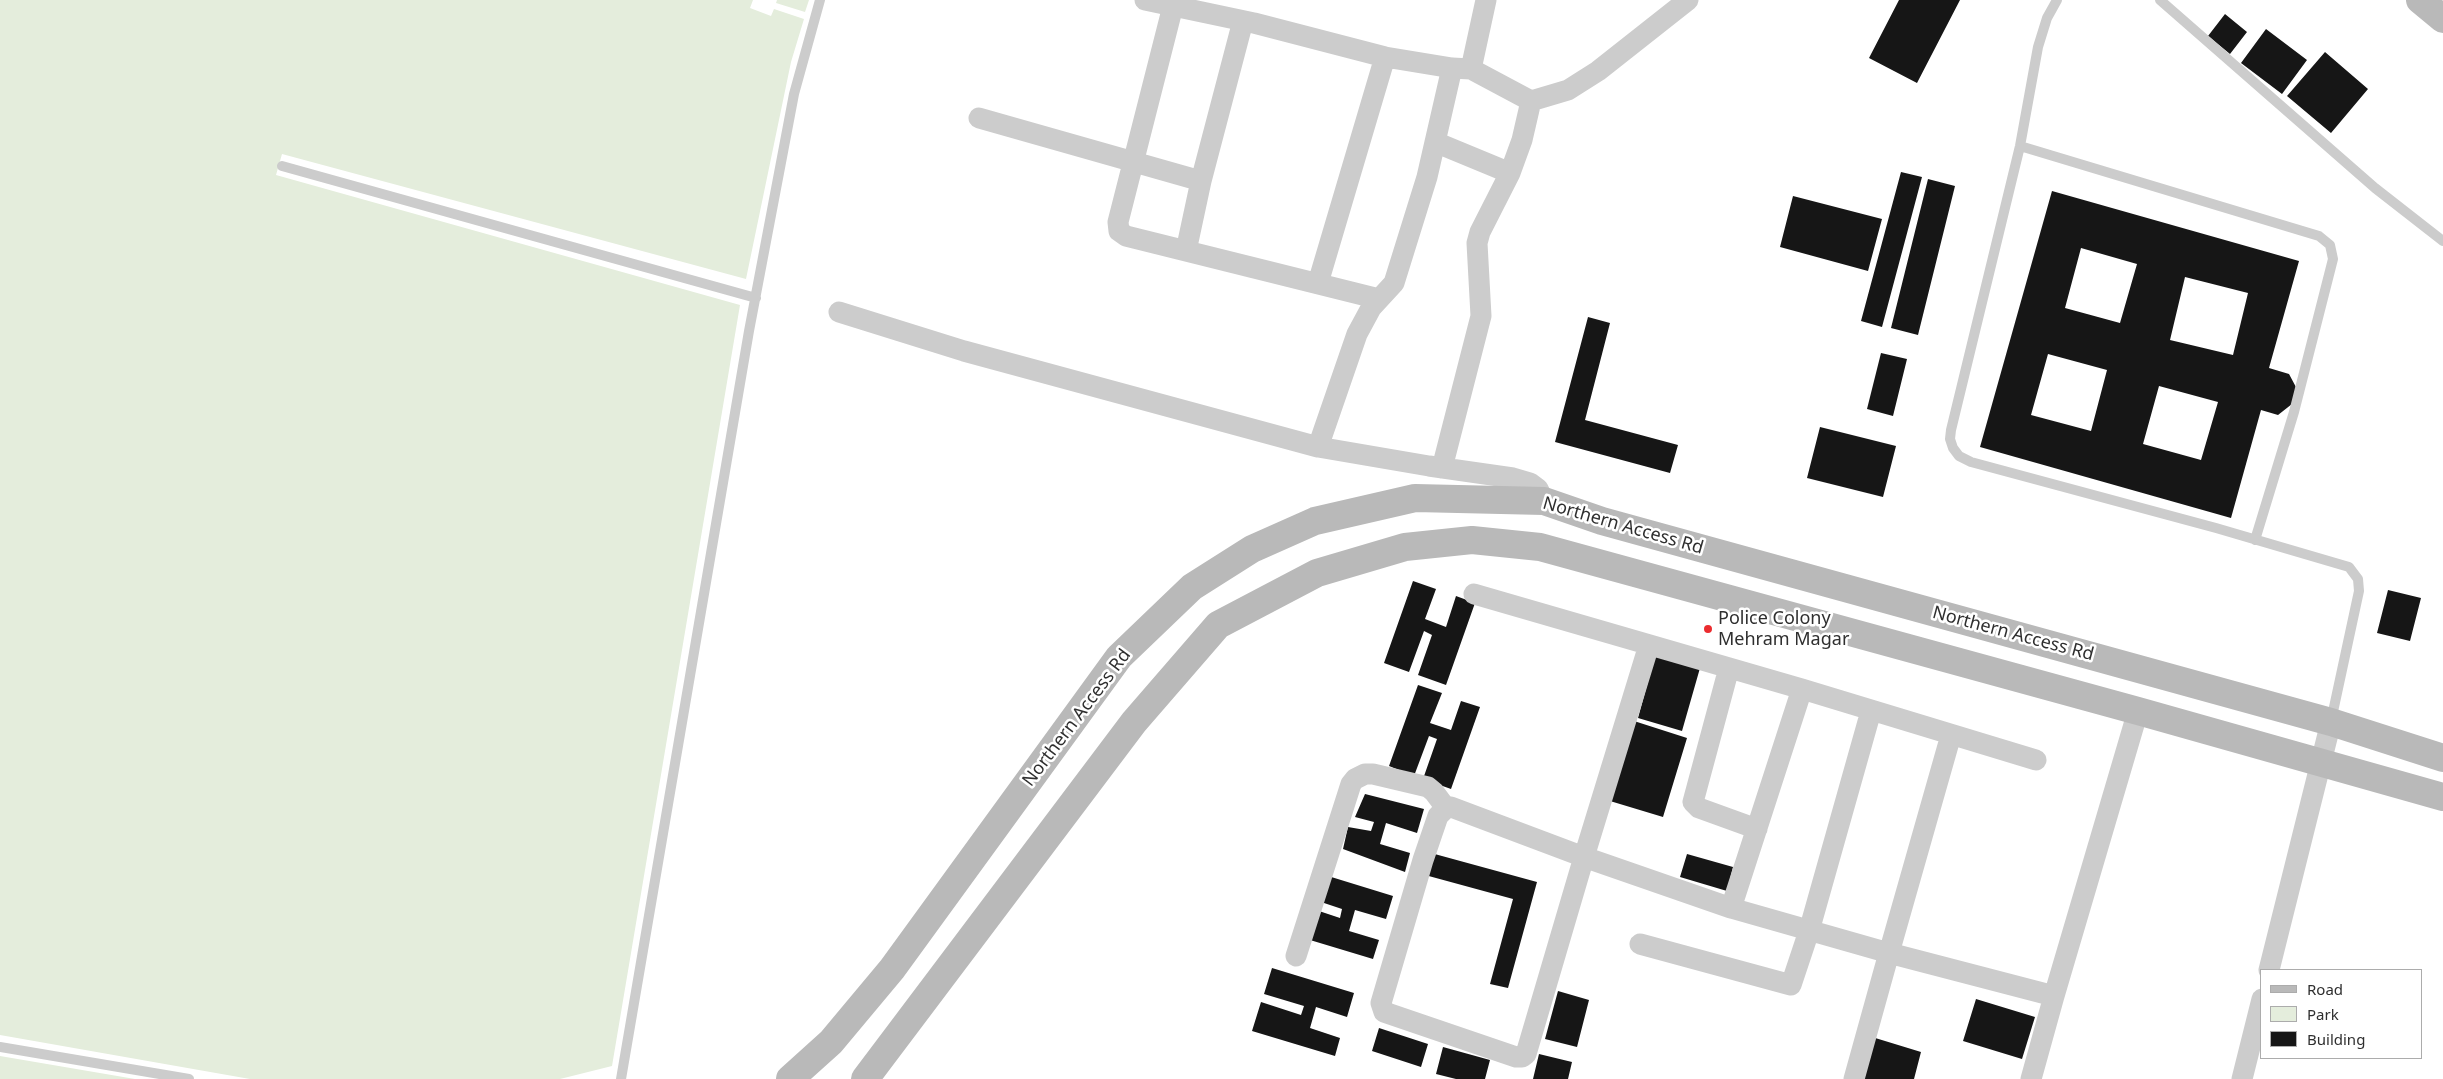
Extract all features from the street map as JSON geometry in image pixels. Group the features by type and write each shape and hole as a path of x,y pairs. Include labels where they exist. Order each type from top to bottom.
{"main road":[{"name":"Northern Access Rd","path":"790,1079 831,1042 892,970 1120,657 1192,587 1252,549 1315,520 1415,498 1544,501 1602,521 2331,722 2443,758"},
{"path":"1592,561 1602,521"},
{"path":"865,1079 1134,722 1218,625 1317,572 1405,547 1472,540 1540,547 2138,711 2443,797"}],"street":[{"path":"1145,0 1244,21 1385,56 1461,69 1531,101 1568,90 1598,71 1688,0"},
{"path":"1318,447 1357,334 1368,314 1394,283 1427,177 1435,142 1486,0"},
{"path":"1173,6 1118,222 1119,231 1126,236 1379,299"},
{"path":"1186,251 1201,181 1244,21"},
{"path":"1318,283 1385,56"},
{"path":"1442,468 1481,316 1477,243 1480,232 1510,173 1522,140 1531,101"},
{"path":"979,118 1134,164 1201,181"},
{"path":"1435,142 1510,173"},
{"path":"839,312 964,351 1318,447 1513,478 1530,483 1538,489 1544,501"},
{"path":"1474,594 1802,689 2036,760"},
{"path":"1649,645 1584,857 1525,1056 1516,1057 1384,1012 1381,1003 1423,860 1438,816 1446,808 1458,808 1584,857 1731,908 1889,953 2054,996"},
{"path":"1729,668 1693,802 1698,808 1757,828"},
{"path":"1731,908 1802,689"},
{"path":"1640,944 1789,986 1792,983 1809,931 1871,711"},
{"path":"2030,1079 2138,711"},
{"path":"2269,969 2331,722"},
{"path":"1854,1079 1951,735"},
{"path":"1296,956 1354,779 1365,774 1373,774 1428,787 1446,808"},
{"path":"2242,1079 2260,1007"}],"lane":[{"path":"619,1079 756,298 794,94 820,0"},
{"path":"2057,0 2047,18 2038,47 2020,146 1951,430 1950,438 1953,448 1960,456 1971,462 2255,540 2349,568 2358,579 2360,591 2331,722"},
{"path":"2160,0 2375,188 2443,241"},
{"path":"2020,146 2318,236 2330,245 2333,259 2294,412 2255,540"},
{"path":"282,166 756,298"},
{"path":"0,1047 189,1079"}],"green space":[{"path":"0,0 753,0 750,8 771,16 774,9 804,19 791,62 746,279 282,154 276,175 740,305 612,1066 560,1079 250,1079 0,1035"},
{"path":"777,0 809,0 805,12 776,3"},
{"path":"0,1056 135,1079 0,1079"}],"building":[{"path":"1899,0 1960,0 1917,83 1869,58"},
{"path":"2225,14 2247,32 2230,54 2208,36"},
{"path":"2266,29 2307,60 2282,94 2241,63"},
{"path":"2325,52 2368,89 2331,133 2287,96"},
{"path":"1901,172 1922,177 1882,327 1861,321"},
{"path":"1928,179 1955,186 1918,335 1891,328"},
{"path":"2052,191 2299,261 2269,368 2289,374 2297,389 2292,404 2278,415 2261,410 2231,518 1980,447","holes":["2081,248 2137,264 2120,323 2065,308","2185,277 2248,293 2233,355 2170,340","2048,354 2107,370 2091,431 2031,415","2159,386 2218,402 2201,460 2143,444"]},
{"path":"1793,196 1882,219 1868,271 1780,247"},
{"path":"1588,317 1610,323 1585,420 1678,445 1670,473 1555,442"},
{"path":"1881,353 1907,359 1893,416 1867,409"},
{"path":"1820,427 1896,446 1883,497 1807,478"},
{"path":"1413,581 1436,589 1425,619 1446,627 1456,596 1475,603 1446,685 1418,675 1432,635 1424,631 1409,672 1384,663"},
{"path":"2388,590 2421,598 2410,641 2377,633"},
{"path":"1655,656 1700,668 1682,731 1638,718"},
{"path":"1418,685 1442,693 1430,723 1451,730 1461,701 1480,707 1451,789 1423,779 1437,739 1429,736 1414,776 1389,766"},
{"path":"1634,721 1687,738 1663,817 1610,801"},
{"path":"1365,794 1424,809 1417,833 1386,823 1380,844 1410,853 1405,872 1343,849 1348,827 1371,831 1374,822 1355,817"},
{"path":"1431,853 1537,882 1508,988 1490,984 1513,899 1425,875"},
{"path":"1687,854 1733,867 1727,891 1680,877"},
{"path":"1328,876 1393,896 1386,919 1355,910 1349,931 1379,940 1373,959 1310,940 1319,911 1340,918 1342,909 1321,902"},
{"path":"1272,968 1354,993 1347,1017 1316,1007 1310,1028 1340,1038 1335,1056 1252,1031 1261,1002 1301,1015 1304,1006 1264,994"},
{"path":"1558,991 1589,1000 1577,1047 1545,1039"},
{"path":"1976,999 2035,1017 2022,1059 1963,1041"},
{"path":"1379,1028 1428,1044 1421,1067 1372,1051"},
{"path":"1872,1037 1921,1052 1914,1079 1860,1079"},
{"path":"1443,1047 1490,1060 1485,1079 1456,1079 1436,1074"},
{"path":"1539,1054 1572,1062 1568,1079 1533,1079"}],"place":[{"name":"Police Colony Mehram Magar","path":"1708,629"}]}
